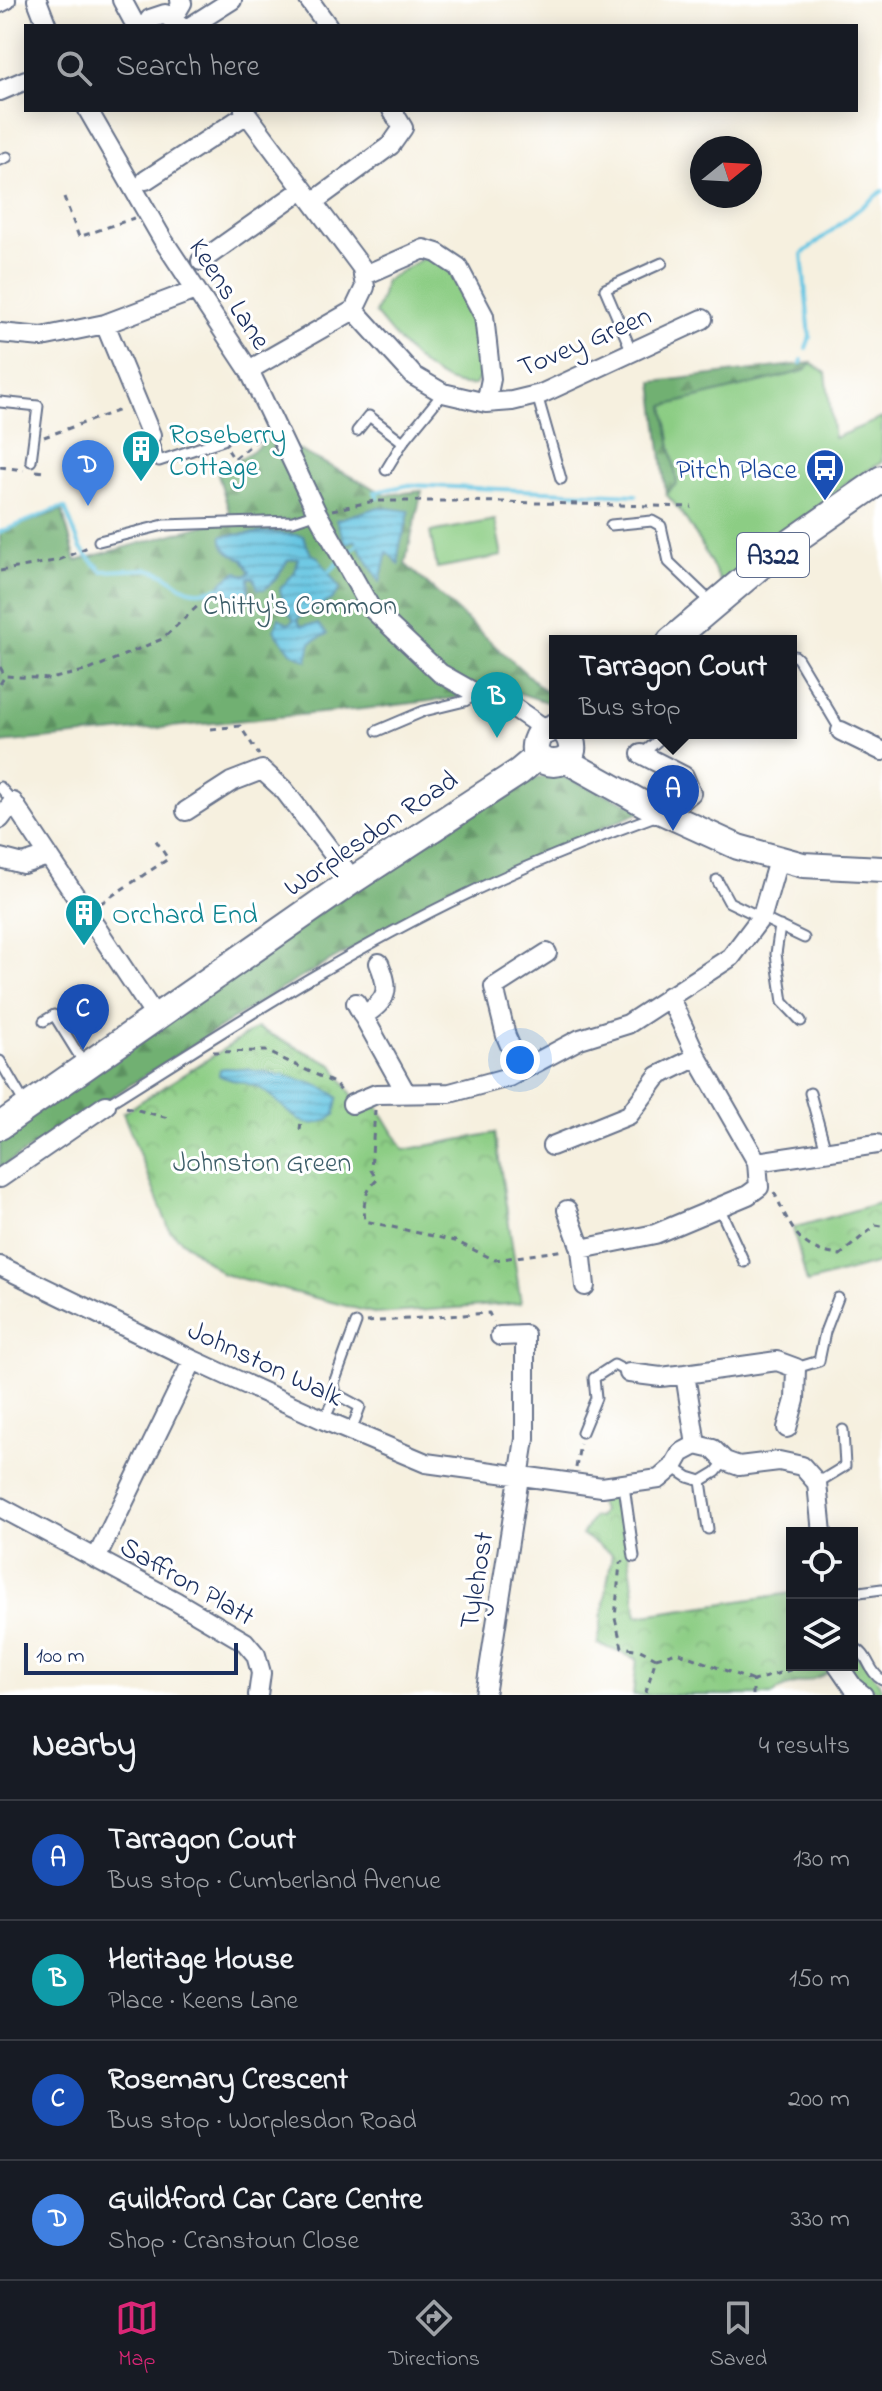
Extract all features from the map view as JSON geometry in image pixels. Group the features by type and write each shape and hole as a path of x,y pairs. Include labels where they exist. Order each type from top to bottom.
{"main road":[{"name":"A322","path":"678,635 773,555 882,479"},
{"path":"549,733 536,738 535,750 538,756 554,764 565,760 572,746 565,739"},
{"name":"Worplesdon Road","path":"0,1126 155,1016 353,880 519,772 538,756"}],"street":[{"path":"0,3 6,0"},
{"path":"37,0 46,24"},
{"path":"122,0 135,24"},
{"path":"147,24 150,19 165,14 176,23 182,3 180,0"},
{"path":"194,24 232,0"},
{"path":"309,0 327,24"},
{"path":"0,91 24,81"},
{"name":"Keens Lane","path":"89,112 195,290 249,370 317,513 370,607 440,673 477,694 513,707 549,726"},
{"path":"146,180 246,112 362,268 365,287 354,310 249,370"},
{"path":"201,261 391,145 403,128 393,112"},
{"name":"Tovey Green","path":"363,276 424,249 437,253 458,267 484,316 491,379 486,403"},
{"path":"0,333 42,337 105,324 195,290"},
{"name":"Tovey Green","path":"354,310 414,376 443,393 486,403 537,395 703,319"},
{"path":"105,324 151,435"},
{"path":"841,731 882,751"},
{"path":"641,754 684,776 691,793 665,813"},
{"path":"565,760 632,798 725,842 778,860 826,867 882,869"},
{"path":"186,811 231,782 262,770 284,790 353,880"},
{"path":"0,819 13,802 155,1016"},
{"path":"0,858 23,864 48,856"},
{"path":"352,1104 376,1094 450,1093 509,1077 580,1039 628,1024 731,957 762,916 778,860"},
{"path":"521,1071 506,1036 494,987 547,953"},
{"path":"379,963 387,982 384,999 378,1006 360,1009 406,1093"},
{"path":"581,1249 655,1234 748,1195 759,1187 763,1161 697,1057 669,996"},
{"path":"552,1146 629,1115 658,1076 697,1057"},
{"path":"0,1178 108,1104"},
{"path":"763,1161 877,1144"},
{"path":"567,1210 581,1249 585,1286"},
{"name":"Johnston Walk","path":"0,1266 193,1360 426,1463 602,1487 659,1479 673,1467"},
{"path":"500,1336 525,1335 525,1439 519,1474"},
{"name":"Saffron Platt","path":"96,1559 193,1360"},
{"path":"629,1373 661,1377 777,1361 796,1368 795,1400 787,1428"},
{"path":"685,1374 696,1445"},
{"path":"673,1467 681,1453 696,1445 713,1449 725,1461 739,1466 779,1461 802,1466 817,1483 821,1527"},
{"name":"Tylehost","path":"485,1695 519,1474"},
{"name":"Saffron Platt","path":"0,1507 245,1642 256,1655 261,1673 258,1695"},
{"path":"842,1671 863,1695"}],"lane":[{"path":"632,352 605,289 662,263"},
{"path":"386,470 403,442 443,393"},
{"path":"537,395 561,479"},
{"path":"0,402 38,406 31,461"},
{"path":"357,431 369,416 403,442"},
{"path":"151,435 159,461 223,440"},
{"path":"99,541 164,525 293,521 317,513"},
{"path":"611,525 652,521 661,526 669,562 713,604"},
{"path":"797,659 841,731"},
{"path":"377,731 424,711 465,701 477,694"},
{"path":"641,754 660,739"},
{"path":"0,787 13,802"},
{"path":"108,1104 279,996 467,894 571,848 665,813"},
{"path":"717,880 729,902 804,938"},
{"path":"780,926 776,954 783,1002 801,1021"},
{"path":"44,1021 54,1015 85,1065"},
{"path":"0,1061 26,1107"},
{"path":"810,1093 827,1152"},
{"path":"719,1207 744,1262"},
{"path":"796,1368 819,1361 825,1332 838,1298"},
{"path":"324,1420 336,1394 334,1383 356,1323"},
{"path":"582,1432 596,1398 594,1378 614,1365 629,1373"},
{"path":"336,1394 360,1407 351,1432"},
{"path":"817,1483 845,1466 843,1430"},
{"path":"673,1467 701,1481 716,1472 725,1461"},
{"path":"701,1481 708,1529"},
{"path":"624,1486 634,1557"},
{"path":"858,1592 882,1589"},
{"path":"858,1651 867,1656 876,1677 882,1680"}],"path":[{"path":"64,197 79,237 148,213"},
{"path":"34,441 138,404"},
{"path":"223,440 234,459 255,439 277,428"},
{"path":"317,513 374,501 692,507"},
{"path":"0,571 59,560 85,548"},
{"path":"5,676 50,679 89,670 162,639 201,603"},
{"path":"0,667 5,676"},
{"path":"0,684 5,676"},
{"path":"211,729 240,726 258,752 262,770"},
{"path":"87,913 168,859 155,839"},
{"path":"190,1052 266,1051 334,1083 352,1104"},
{"path":"376,1094 371,1170 377,1180 369,1187 363,1204 365,1221 455,1241 495,1260 581,1249"},
{"path":"108,1104 172,1119"},
{"path":"300,1130 301,1121"},
{"path":"763,1161 774,1193 806,1246 824,1254 840,1255 876,1225 882,1226"},
{"path":"356,1323 489,1313 500,1336"},
{"path":"573,1483 582,1432"},
{"path":"634,1557 620,1563 615,1618 622,1647 640,1650 656,1658 677,1652 753,1681 787,1671"},
{"path":"645,1695 656,1658"},
{"path":"753,1681 753,1695"}],"green space":[{"path":"429,255 457,275 484,334 480,377 475,385 445,380 431,372 405,349 375,313 385,281"},
{"path":"811,363 826,373 834,438 882,418 882,462 846,483 723,586 691,527 666,494 677,483 664,406 803,371"},
{"path":"811,363 804,371 664,406 677,483 666,494 653,382"},
{"name":"Chitty's Common","path":"273,437 387,495 422,491 405,564 549,695 549,703 487,682 455,698 0,743 0,532 62,510 76,561 231,518 218,474"},
{"path":"495,520 502,556 437,568 430,532"},
{"path":"556,774 645,810 476,882 350,950 274,993 0,1168 0,1137 254,955 520,782"},
{"name":"Johnston Green","path":"257,1028 333,1065 360,1107 375,1102 404,1150 495,1133 521,1303 377,1314 223,1274 170,1231 123,1113"},
{"path":"882,1202 882,1262 807,1283 793,1228"},
{"path":"621,1494 637,1616 786,1594 786,1671 829,1672 773,1695 633,1695 637,1659 598,1644 612,1554 582,1535 593,1517 598,1518 602,1511 599,1495"},
{"path":"858,1657 879,1683 882,1693 860,1682 852,1671 858,1671"}],"water":[{"path":"379,507 409,511 399,550 399,564 387,552 380,582 355,540 346,544 336,520"},
{"path":"268,532 303,536 311,554 318,557 340,589 332,599 297,619 301,626 318,624 327,634 311,642 307,661 291,652 274,630 279,618 288,624 294,620 284,605 280,589 295,572 298,558 288,560 276,579 265,589 258,589 254,578 249,578 248,596 232,598 218,588 237,572 246,576 250,572 243,559 225,548 222,536"},
{"path":"220,1069 267,1072 317,1085 338,1098 335,1115 323,1122 304,1122 261,1089 219,1075"}],"waterway":[{"path":"806,348 810,337 802,254 882,191"},
{"path":"378,498 375,492 409,485 636,495"},
{"path":"0,532 65,508 81,549 102,571 148,569 167,576 186,589 204,591 218,588"},
{"path":"347,554 357,545"},
{"path":"329,572 338,563"}],"place":[{"name":"Roseberry Cottage","path":"141,483"},
{"name":"Pitch Place","path":"825,502"},
{"name":"Guildford Car Care Centre","path":"88,506"},
{"name":"Heritage House","path":"497,738"},
{"name":"Tarragon Court","path":"673,831"},
{"name":"Orchard End","path":"84,947"},
{"name":"Rosemary Crescent","path":"83,1050"}]}
